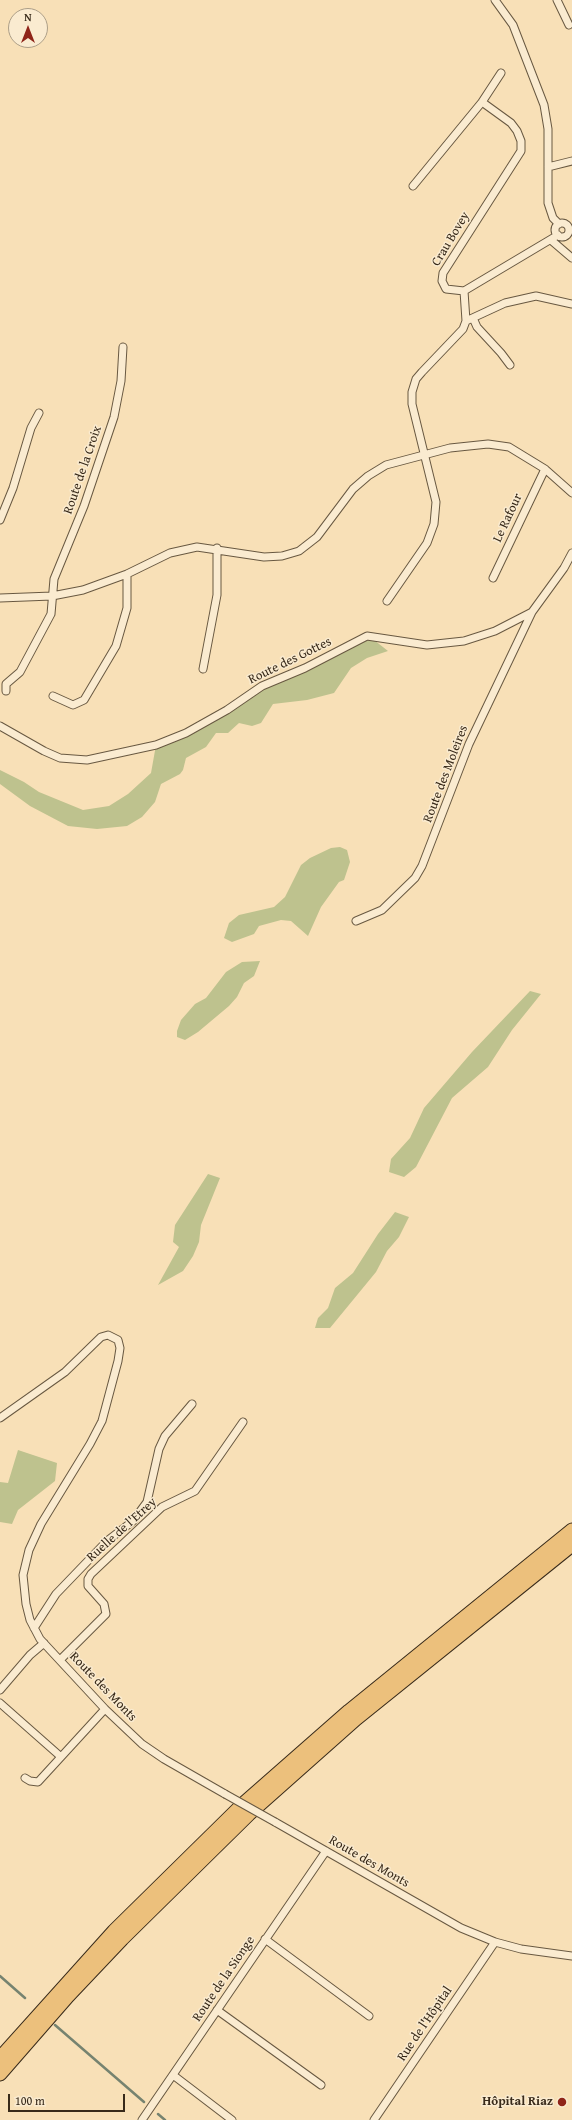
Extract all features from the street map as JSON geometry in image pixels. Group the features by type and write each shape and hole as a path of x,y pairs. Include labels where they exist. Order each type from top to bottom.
{"highway":[{"path":"0,2058 52,1998 139,1905 254,1795 361,1701 572,1530"},
{"path":"0,2074 68,1996 122,1939 249,1814 356,1719 572,1545"},
{"path":"0,2050 32,2014 52,1998"}],"street":[{"path":"495,0 513,25 544,105 548,129 548,203 554,218 559,224 567,225 570,233 564,237 558,235"},
{"path":"557,0 569,25"},
{"path":"413,186 482,102 501,73"},
{"name":"Crau Bovey","path":"464,291 446,290 442,281 443,273 520,151 521,140 518,130 511,123 482,102"},
{"path":"548,167 572,161"},
{"path":"558,235 556,229 559,224"},
{"path":"387,601 427,543 434,524 436,502 412,404 412,392 416,379 463,329 466,321 464,291 558,235"},
{"path":"551,240 572,258"},
{"path":"466,321 504,303 536,296 572,304"},
{"path":"473,318 477,327 510,365"},
{"name":"Route de la Croix","path":"6,691 6,684 20,672 51,614 54,579 84,506 114,417 120,381 122,348"},
{"path":"0,520 13,488 31,428 39,412"},
{"path":"0,598 52,596 83,590 127,574 170,553 197,547 217,548 264,557 282,556 299,551 317,537 353,489 368,476 386,465 468,445 488,444 509,447 545,469 572,493"},
{"name":"Le Rafour","path":"493,578 545,469"},
{"path":"203,669 216,595 217,548"},
{"name":"Route des Gottes","path":"0,726 44,751 60,758 87,760 156,745 186,733 227,710 262,686 305,668 367,636 427,645 464,641 495,631 532,612 564,568 572,553"},
{"path":"53,696 73,705 84,700 116,646 127,608 127,574"},
{"name":"Route des Moleires","path":"356,920 382,910 415,878 422,866 469,744 532,612"},
{"name":"Route des Monts","path":"0,1418 65,1372 101,1337 108,1335 118,1340 120,1348 118,1361 102,1421 90,1444 41,1524 25,1562 23,1575 24,1595 28,1613 34,1628 44,1643 105,1709 142,1744 164,1759 461,1928 495,1942 521,1949 572,1956"},
{"path":"34,1628 56,1594 107,1541 132,1521 147,1502 159,1449 165,1436 192,1404"},
{"name":"Ruelle de l'Etrey","path":"60,1660 106,1614 104,1604 88,1586 89,1577 162,1507 195,1491 243,1422"},
{"path":"0,1690 30,1655 44,1643"},
{"path":"0,1703 60,1756"},
{"path":"25,1778 30,1781 38,1782 60,1756 105,1709"},
{"name":"Route de la Sionge","path":"142,2120 326,1851"},
{"path":"266,1939 369,2016"},
{"name":"Rue de l'Hôpital","path":"374,2120 495,1942"},
{"path":"218,2010 321,2086"},
{"path":"173,2075 232,2120"}],"green space":[{"path":"366,637 374,640 388,651 367,658 351,668 334,693 307,700 273,704 261,723 252,726 239,723 228,733 216,733 206,747 186,758 183,770 180,774 161,784 155,802 142,817 127,826 97,829 68,826 30,806 0,784 0,770 24,782 39,792 83,810 109,806 128,794 151,773 156,745 186,733 259,688"},
{"path":"340,847 347,850 350,862 344,880 339,882 321,907 308,936 291,921 281,920 259,926 254,934 232,942 224,938 229,923 239,915 274,907 285,897 301,865 310,858 331,848"},
{"path":"260,961 254,976 244,983 237,997 229,1006 198,1032 185,1040 177,1037 177,1031 181,1020 195,1004 206,998 226,972 242,962"},
{"path":"530,991 541,994 512,1030 488,1067 452,1098 416,1167 404,1177 389,1172 391,1159 410,1138 424,1108 472,1052"},
{"path":"208,1174 220,1178 201,1225 199,1242 193,1256 183,1271 158,1285 179,1247 173,1242 175,1225"},
{"path":"395,1212 409,1217 399,1237 387,1251 376,1272 330,1328 315,1328 318,1318 328,1308 335,1288 353,1273 378,1234"},
{"path":"18,1450 57,1463 55,1481 18,1510 12,1524 0,1522 0,1482 8,1483"}],"waterway":[{"path":"0,1976 25,1998"},
{"path":"55,2025 144,2102"},
{"path":"158,2114 165,2120"}],"place":[{"name":"Hôpital Riaz","path":"562,2102"}]}
